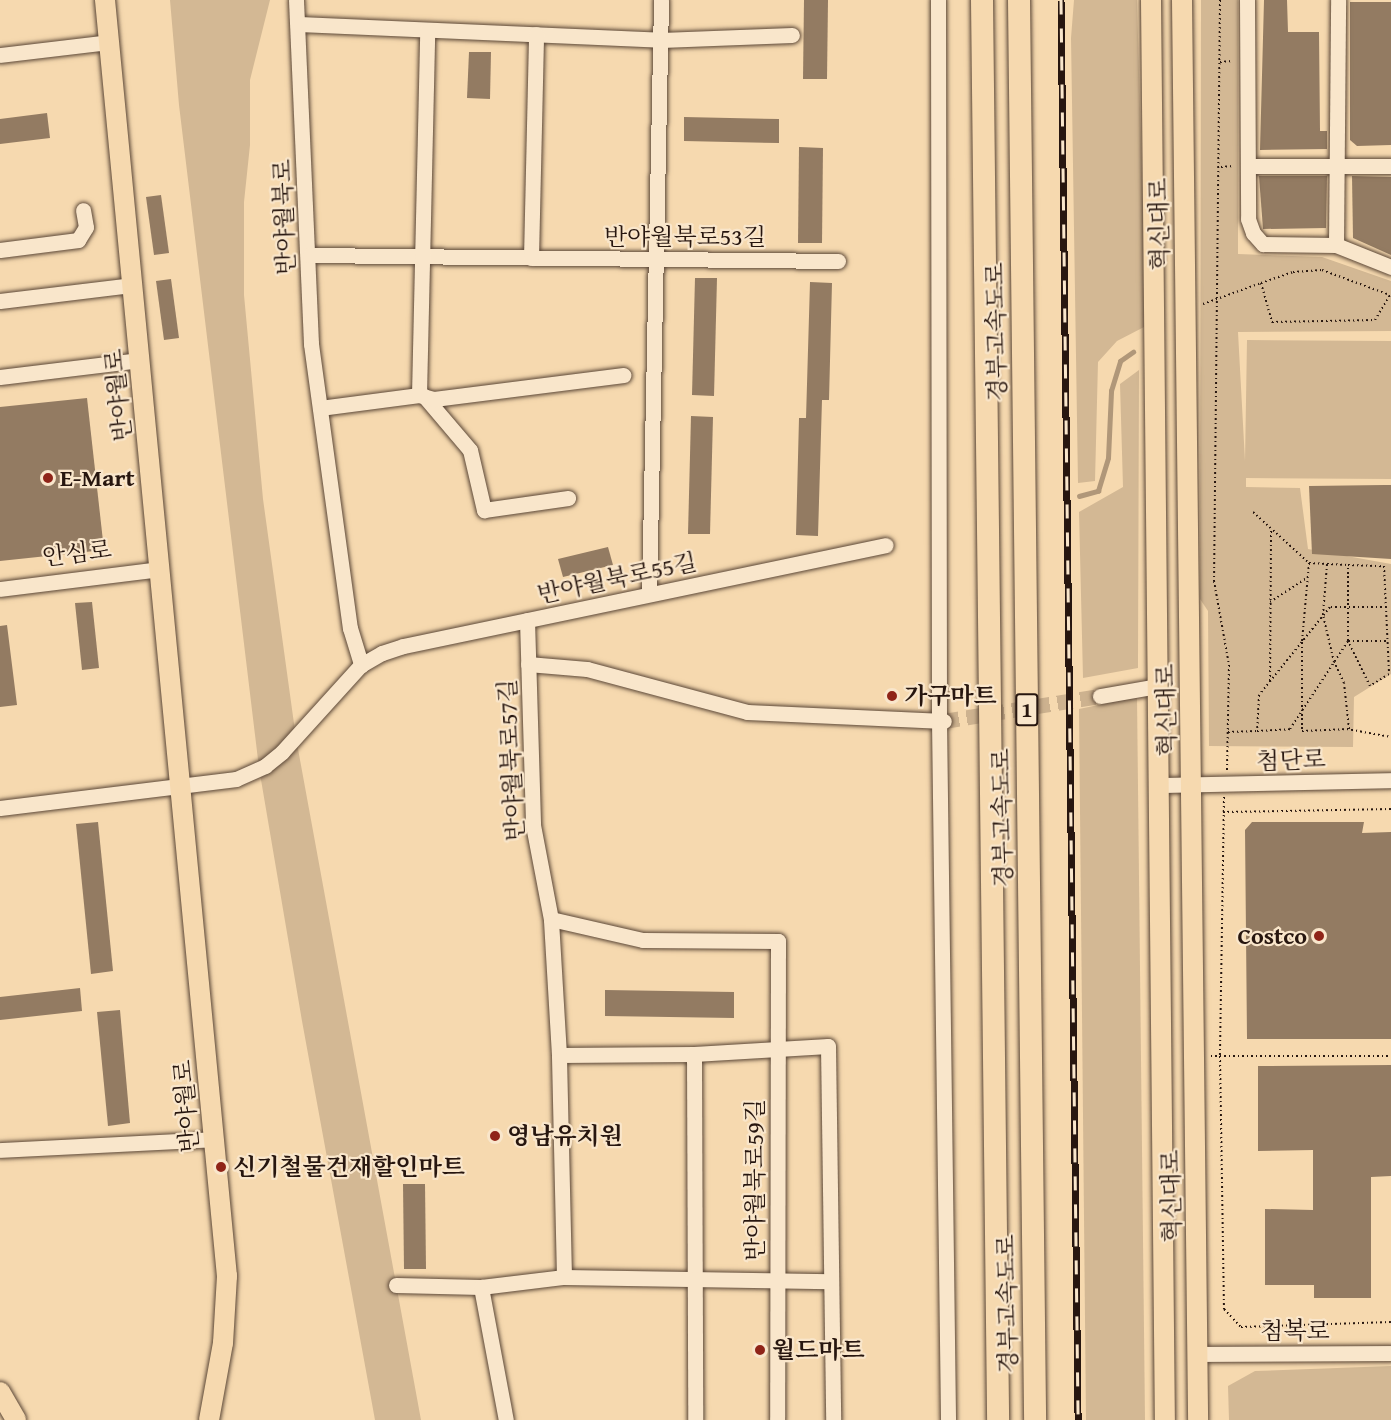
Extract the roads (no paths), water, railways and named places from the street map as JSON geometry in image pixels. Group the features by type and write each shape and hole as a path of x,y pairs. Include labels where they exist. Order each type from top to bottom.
{"highway":[{"name":"경부고속도로","path":"982,0 998,1420"},
{"name":"경부고속도로","path":"1019,0 1035,1420"}],"main road":[{"name":"반야월로","path":"105,0 161,569 226,1276 223,1343 209,1420"},
{"path":"1151,0 1165,1420"},
{"name":"혁신대로","path":"1182,0 1193,785 1198,1420"},
{"path":"0,1392 16,1420"}],"street":[{"name":"반야월북로","path":"296,0 310,255 311,344 350,628 361,665"},
{"path":"649,594 661,0"},
{"path":"938,0 941,720 948,1420"},
{"path":"1247,0 1248,219 1253,233 1263,244 1336,245 1391,267"},
{"path":"1336,245 1338,0"},
{"path":"299,24 661,39 792,35"},
{"path":"427,30 421,396 470,450 484,510 568,498"},
{"path":"531,258 536,34"},
{"path":"0,55 109,42"},
{"path":"1248,166 1391,166"},
{"path":"0,250 78,240 86,227 83,210"},
{"name":"반야월북로53길","path":"310,255 838,261"},
{"path":"0,301 133,285"},
{"path":"0,377 140,360"},
{"path":"320,408 421,396 434,399 623,375"},
{"name":"반야월북로55길","path":"361,665 382,652 403,646 885,545"},
{"name":"안심로","path":"0,589 161,569"},
{"name":"반야월북로57길","path":"527,620 533,825 551,920 559,1055 564,1277"},
{"path":"528,664 587,669 747,712 941,720"},
{"path":"0,808 236,779 265,765 296,738 361,665"},
{"path":"1100,696 1158,686"},
{"name":"첨단로","path":"1159,785 1391,780"},
{"name":"반야월북로59길","path":"551,920 643,940 778,941 777,1420"},
{"path":"559,1055 693,1054 828,1046 832,1420"},
{"path":"693,1054 695,1420"},
{"path":"0,1150 215,1139"},
{"path":"396,1285 482,1287 564,1277 694,1281 831,1281"},
{"path":"482,1287 506,1420"},
{"name":"첨복로","path":"1198,1354 1391,1353"}],"waterway":[{"path":"1079,496 1098,491 1108,458 1111,391 1120,361 1133,352"}],"tunnel":[{"path":"944,721 1100,696"}],"railway":[{"path":"1061,0 1078,1420"}],"place":[{"name":"E-Mart","path":"48,478"},
{"name":"가구마트","path":"892,696"},
{"name":"Costco","path":"1319,936"},
{"name":"영남유치원","path":"495,1136"},
{"name":"신기철물건재할인마트","path":"221,1167"},
{"name":"월드마트","path":"760,1350"}]}
